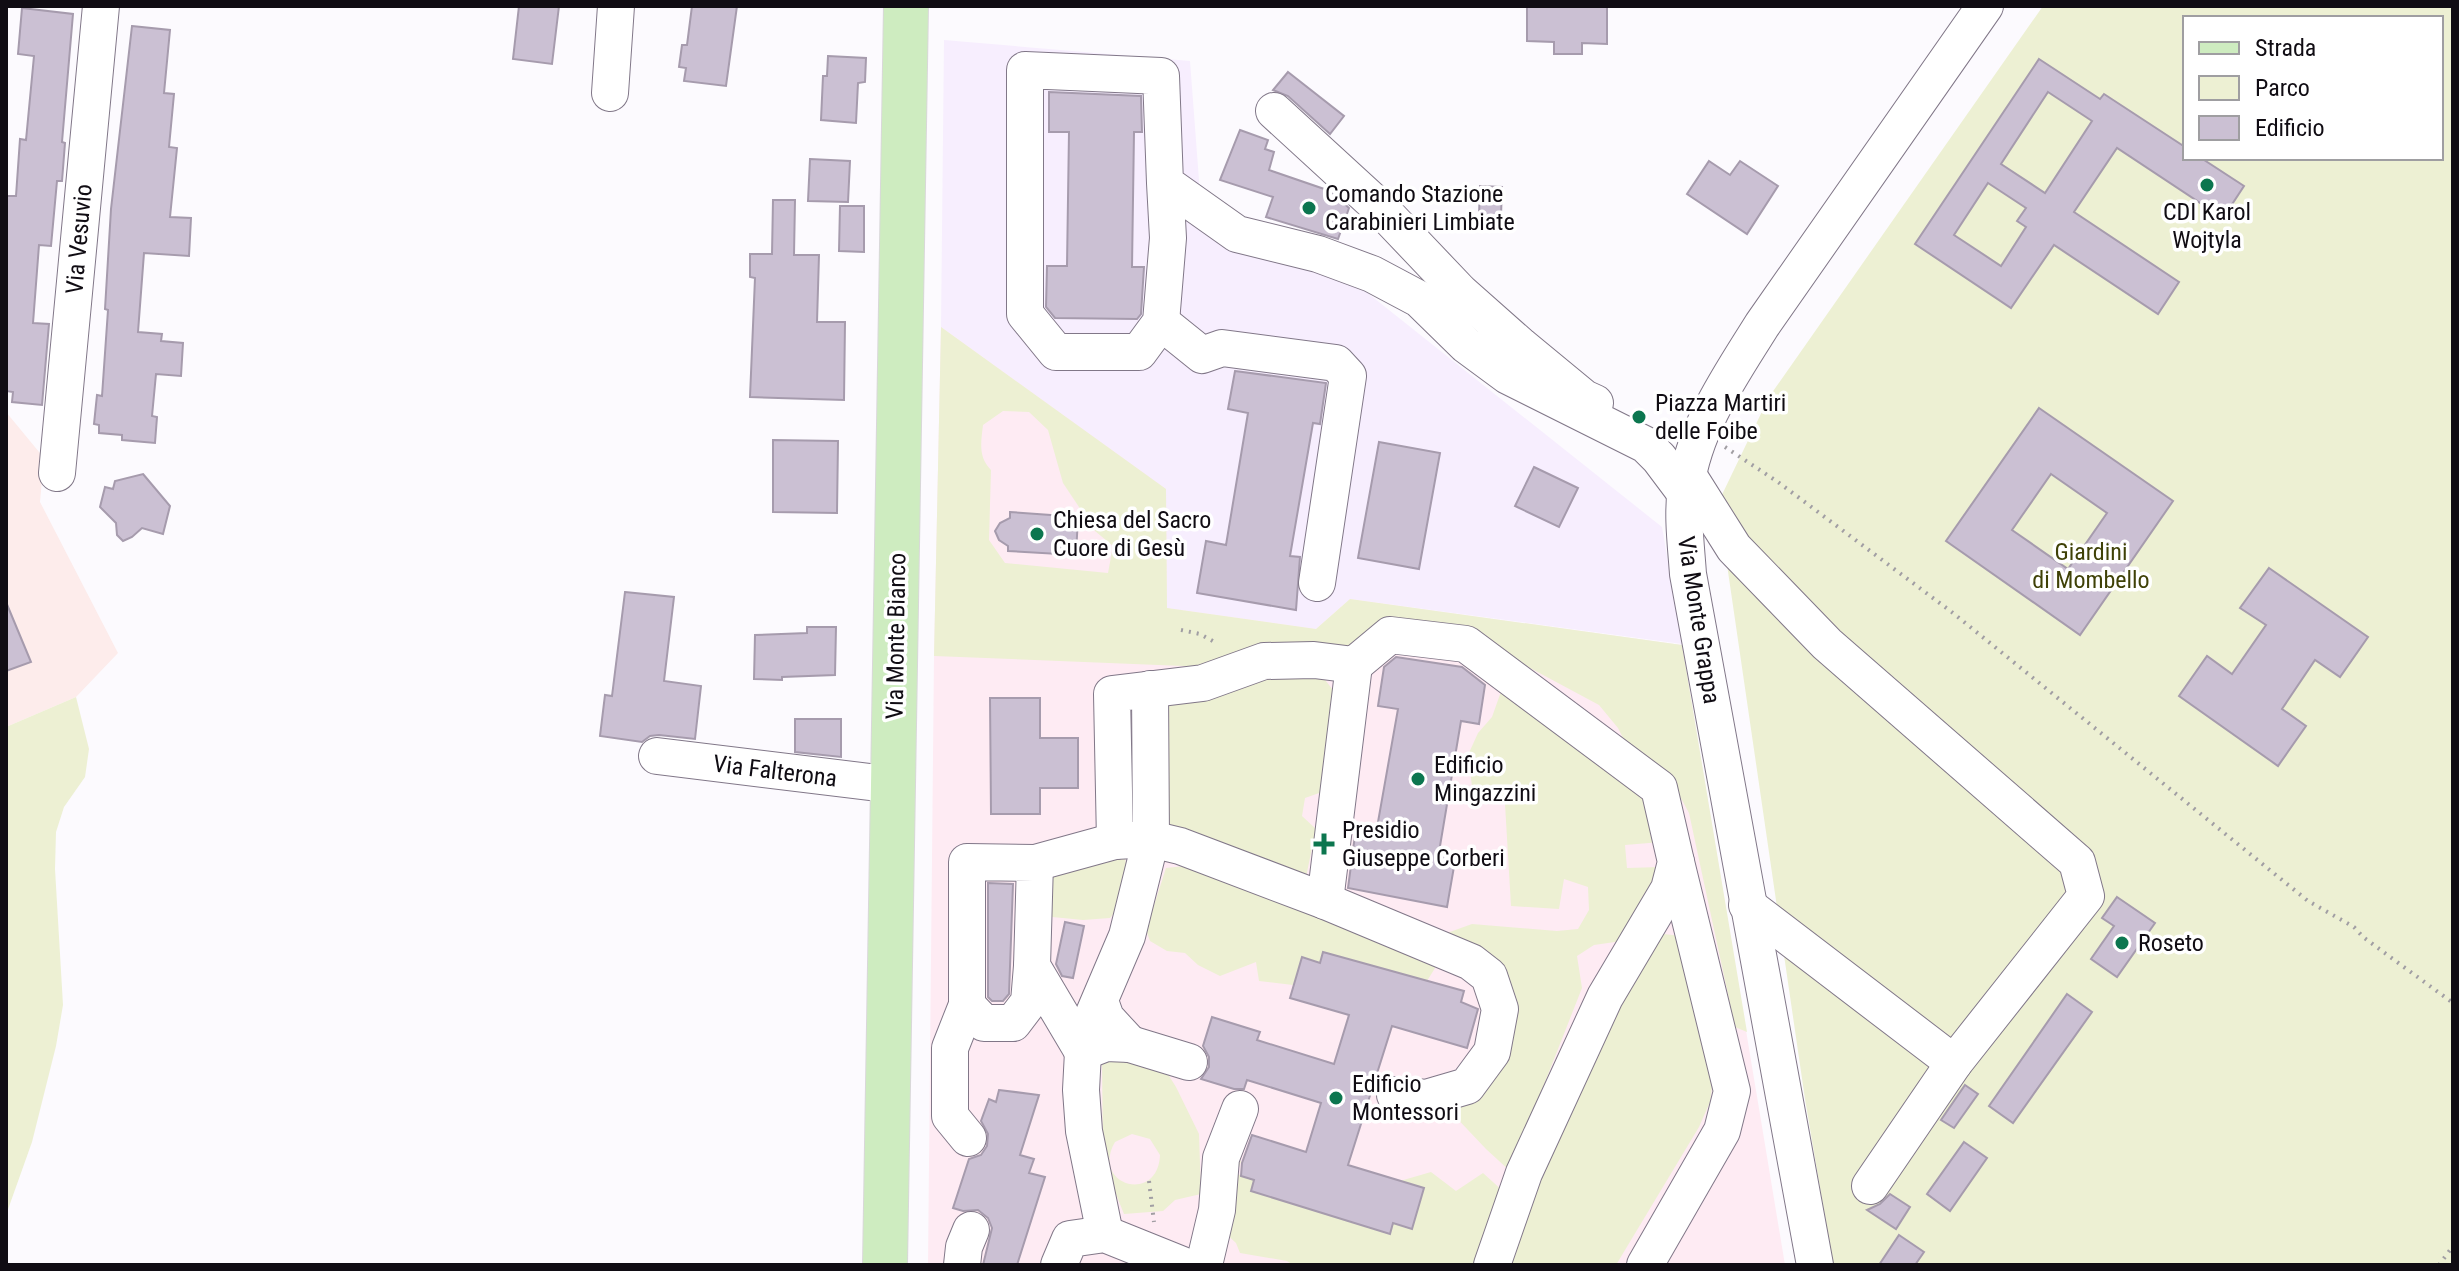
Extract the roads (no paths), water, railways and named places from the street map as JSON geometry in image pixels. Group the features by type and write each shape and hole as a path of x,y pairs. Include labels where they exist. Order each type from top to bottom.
{"main road":[{"name":"Via Monte Bianco","path":"885,1265 906,6"}],"street":[{"name":"Via Vesuvio","path":"57,473 101,6"},
{"path":"610,93 616,6"},
{"name":"Via Monte Grappa","path":"1815,1265 1688,574 1684,523 1687,485 1692,457 1729,377 1985,6"},
{"path":"1025,70 1161,76 1165,183 1168,238 1161,322 1139,352 1056,352 1025,314 1025,70"},
{"path":"1274,111 1382,210 1460,292 1521,346 1584,398 1621,415"},
{"path":"1165,183 1237,234 1318,254 1372,274 1419,299 1466,345 1508,376 1646,445 1687,485 1734,548 1827,644 2077,862 2086,896 1954,1063 1870,1186"},
{"path":"1161,322 1202,355 1222,348 1336,363 1348,376 1317,583"},
{"path":"1325,901 1354,665 1390,635 1466,644 1659,788 1732,1091 1722,1131 1645,1265"},
{"path":"1115,841 1112,694 1203,683 1264,661 1314,660 1354,665"},
{"path":"1105,1234 1084,1131 1081,1090 1083,1052 1089,1025 1127,936 1151,839 1150,689"},
{"name":"Via Falterona","path":"657,756 894,785"},
{"path":"1114,761 1135,761 1150,766"},
{"path":"968,1138 950,1116 950,1048 967,1005 967,862 1035,863 1115,841 1151,839 1180,846 1325,901 1471,962 1489,976 1500,1009 1492,1052 1467,1086 1426,1098 1395,1095"},
{"path":"1492,1265 1530,1159 1605,997 1669,889 1676,862"},
{"path":"967,1005 984,1023 1013,1023 1029,1002 1035,863"},
{"path":"1747,905 1954,1063"},
{"path":"1032,966 1083,1052"},
{"path":"1100,1001 1106,1018 1130,1044"},
{"path":"1083,1052 1106,1043 1130,1044 1189,1062"},
{"path":"1204,1265 1217,1210 1221,1158 1240,1109"},
{"path":"962,1265 964,1247 971,1230"},
{"path":"1059,1265 1070,1239 1105,1234 1169,1260"}],"place":[{"name":"CDI Karol Wojtyla","path":"2207,185"},
{"name":"Comando Stazione Carabinieri Limbiate","path":"1309,208"},
{"name":"Piazza Martiri delle Foibe","path":"1639,417"},
{"name":"Chiesa del Sacro Cuore di Gesù","path":"1037,534"},
{"name":"Edificio Mingazzini","path":"1418,779"},
{"name":"Presidio Giuseppe Corberi","path":"1324,844"},
{"name":"Roseto","path":"2122,943"},
{"name":"Edificio Montessori","path":"1336,1098"}],"park label":[{"name":"Giardini di Mombello","path":"2091,566"}]}
